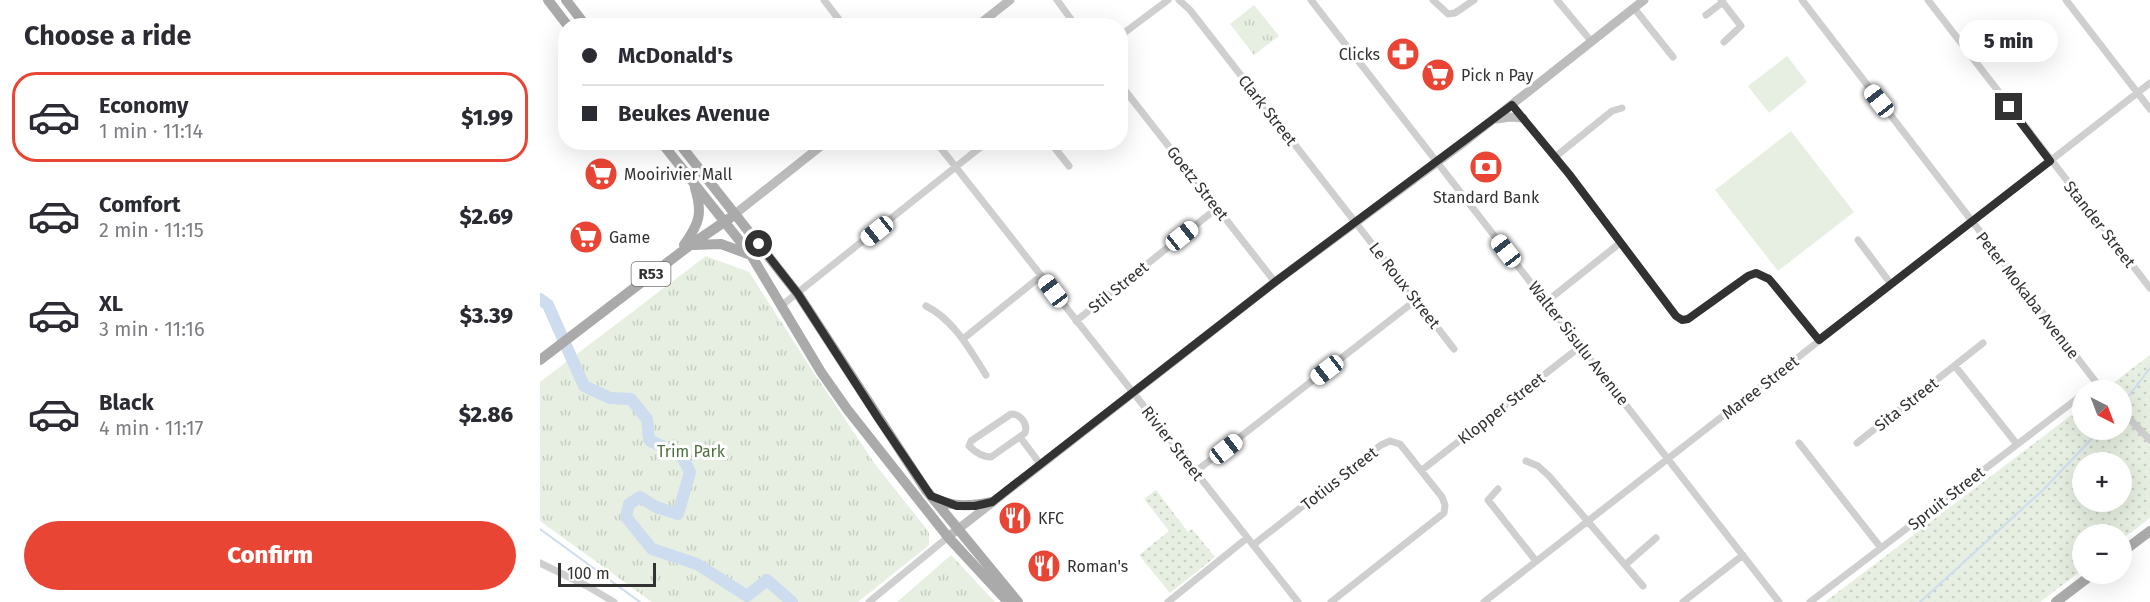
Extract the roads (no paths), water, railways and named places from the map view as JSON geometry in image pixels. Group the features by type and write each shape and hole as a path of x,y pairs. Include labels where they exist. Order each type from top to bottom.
{"main road":[{"path":"548,0 562,18"},
{"path":"566,0 580,18"},
{"path":"667,150 751,255 820,372 846,409 948,537 1008,602"},
{"path":"684,150 798,294 931,496 1018,602"},
{"path":"677,256 698,225 699,204 693,183"},
{"name":"R53","path":"541,359 689,246 735,214"},
{"path":"689,246 721,244 751,255"},
{"path":"931,496 957,506 975,506 992,502"},
{"path":"2132,545 2150,531"},
{"path":"2063,600 2081,584"}],"street":[{"path":"824,0 838,18"},
{"path":"987,18 1010,0"},
{"path":"1057,0 1070,18"},
{"path":"1128,30 1168,0"},
{"name":"Clark Street","path":"1179,0 1190,10 1355,221"},
{"name":"Walter Sisulu Avenue","path":"1311,0 1779,602"},
{"path":"1433,0 1448,14 1455,13 1474,0"},
{"path":"1557,0 1591,41"},
{"path":"869,602 992,502 1275,282 1493,120 1644,0"},
{"name":"Peter Mokaba Avenue","path":"1802,0 2095,380"},
{"name":"Stander Street","path":"1928,0 2150,288"},
{"path":"2066,0 2150,109"},
{"path":"1706,15 1722,1 1741,26 1724,42"},
{"path":"1634,8 1674,57"},
{"name":"Maree Street","path":"1484,602 2150,83"},
{"name":"Goetz Street","path":"1128,94 1275,282"},
{"path":"1512,105 1555,157 1676,316 1682,320 1693,317 1748,276 1756,273 1769,279 1819,340"},
{"path":"1555,157 1612,111 1622,108"},
{"path":"1493,120 1510,117 1523,118"},
{"path":"735,214 816,150"},
{"name":"Rivier Street","path":"942,150 1298,602"},
{"path":"781,306 977,150"},
{"path":"1056,150 1069,166"},
{"name":"Stil Street","path":"1076,321 1217,208"},
{"name":"Le Roux Street","path":"1355,221 1454,349"},
{"path":"1858,240 1891,284"},
{"path":"1546,302 1620,243"},
{"path":"963,339 1041,276"},
{"path":"1195,472 1416,300"},
{"path":"927,306 941,316 963,339 986,375"},
{"name":"Sita Street","path":"1857,443 1983,343"},
{"name":"Klopper Street","path":"1422,470 1581,346"},
{"name":"Sita Street","path":"1955,366 2016,443"},
{"name":"Spruit Street","path":"1810,602 2072,402"},
{"path":"1011,414 1018,416 1026,425 1026,431 1020,437 991,457 982,456 969,446 971,441 1011,414"},
{"path":"2132,421 2150,440"},
{"path":"1020,437 1041,465"},
{"name":"Totius Street","path":"1253,545 1385,442 1395,441 1403,446 1422,470"},
{"path":"1798,442 1881,548"},
{"path":"1526,461 1538,466 1549,476 1643,586"},
{"path":"1331,602 1444,513 1446,509 1444,501 1422,470"},
{"path":"1498,489 1488,500 1536,561"},
{"path":"1168,602 1247,538"},
{"path":"1625,565 1656,538"},
{"path":"1683,602 1743,555"},
{"path":"540,563 614,602"}],"waterway":[{"path":"540,299 548,305 584,386 610,398 631,399 647,419 649,440 682,456 690,472 678,514 656,507 640,497 629,504 626,517 652,549 697,564 747,596 767,580 792,602"},
{"path":"2132,392 2150,368"},
{"path":"1920,602 2043,490 2091,440"},
{"path":"540,529 640,602"}],"place":[{"name":"Clicks","path":"1403,54"},
{"name":"Pick n Pay","path":"1438,75"},
{"name":"Standard Bank","path":"1486,167"},
{"name":"Mooirivier Mall","path":"601,174"},
{"name":"Game","path":"586,237"},
{"name":"KFC","path":"1015,518"},
{"name":"Roman's","path":"1044,566"}],"park label":[{"name":"Trim Park","path":"691,451"}]}
